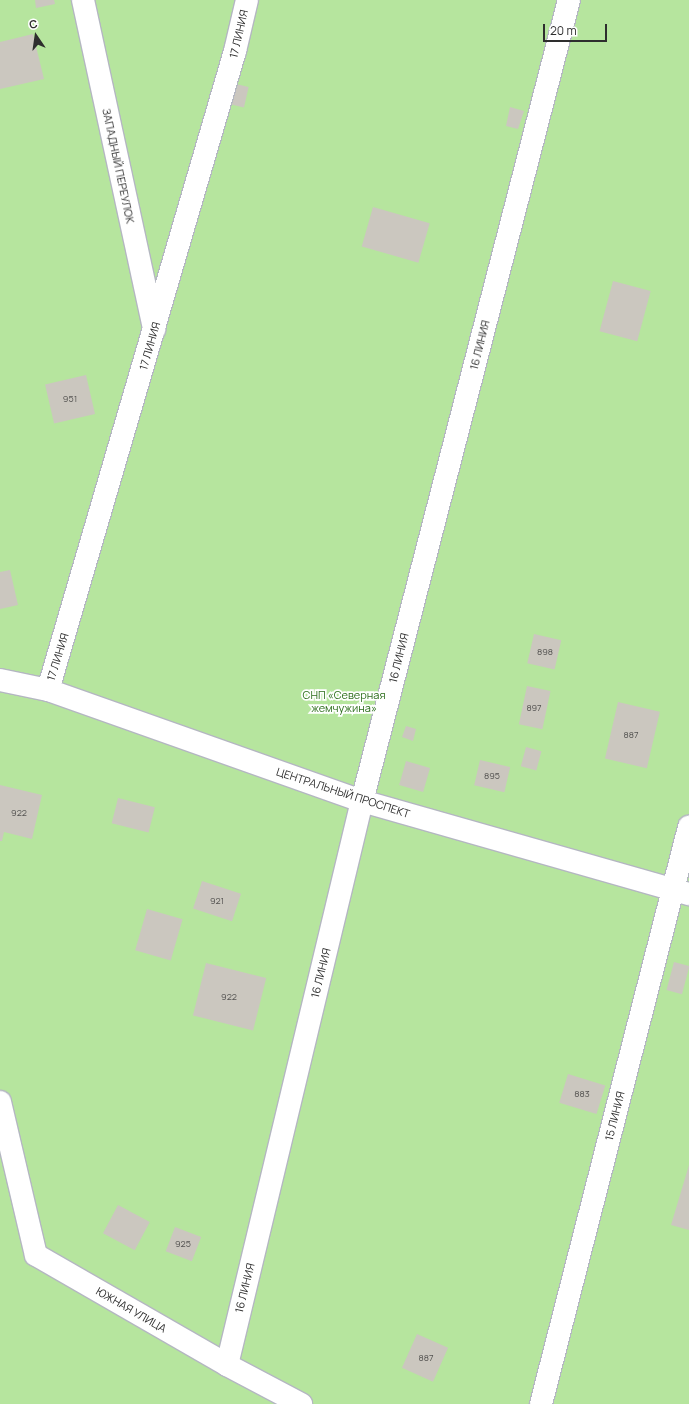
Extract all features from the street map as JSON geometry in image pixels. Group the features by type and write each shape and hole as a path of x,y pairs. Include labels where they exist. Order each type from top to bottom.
{"street":[{"name":"ЗАПАДНЫЙ ПЕРЕУЛОК","path":"83,0 154,331"},
{"name":"17 ЛИНИЯ","path":"48,690 236,51 247,0"},
{"name":"16 ЛИНИЯ","path":"226,1365 362,801 570,0"},
{"name":"ЦЕНТРАЛЬНЫЙ ПРОСПЕКТ","path":"0,680 48,690 362,801 681,892"},
{"name":"15 ЛИНИЯ","path":"541,1404 681,892 689,827"},
{"name":"ЮЖНАЯ УЛИЦА","path":"0,1102 36,1256 226,1365 301,1404"}],"green space":[{"name":"СНП «Северная жемчужина»","path":"0,0 689,0 689,1404 0,1404"}],"building":[{"path":"35,0 54,0 55,4 36,8"},
{"path":"33,34 44,79 0,89 0,42"},
{"path":"236,84 249,87 244,107 231,104"},
{"path":"510,107 524,111 518,129 506,126"},
{"path":"373,207 430,223 418,263 362,246"},
{"path":"613,281 651,291 637,341 600,331"},
{"path":"86,375 95,414 54,423 45,384"},
{"path":"10,570 18,605 0,609 0,572"},
{"path":"534,634 561,640 555,670 527,663"},
{"path":"527,686 550,691 542,729 519,724"},
{"path":"618,702 660,712 647,768 605,759"},
{"path":"406,726 416,729 413,741 402,737"},
{"path":"526,747 541,751 536,770 521,766"},
{"path":"480,760 510,767 504,792 474,785"},
{"path":"406,761 430,768 423,792 399,785"},
{"path":"0,785 42,795 32,839 4,832 2,841 0,841"},
{"path":"118,798 155,807 149,832 112,823"},
{"path":"202,881 241,894 232,921 193,909"},
{"path":"147,909 183,919 171,961 135,950"},
{"path":"674,962 689,966 682,994 666,990"},
{"path":"206,963 266,978 253,1030 193,1015"},
{"path":"568,1074 605,1085 597,1114 559,1103"},
{"path":"689,1165 689,1230 671,1225"},
{"path":"118,1205 150,1222 135,1250 103,1233"},
{"path":"175,1227 201,1237 192,1261 166,1251"},
{"path":"417,1334 448,1348 433,1382 402,1368"}]}
